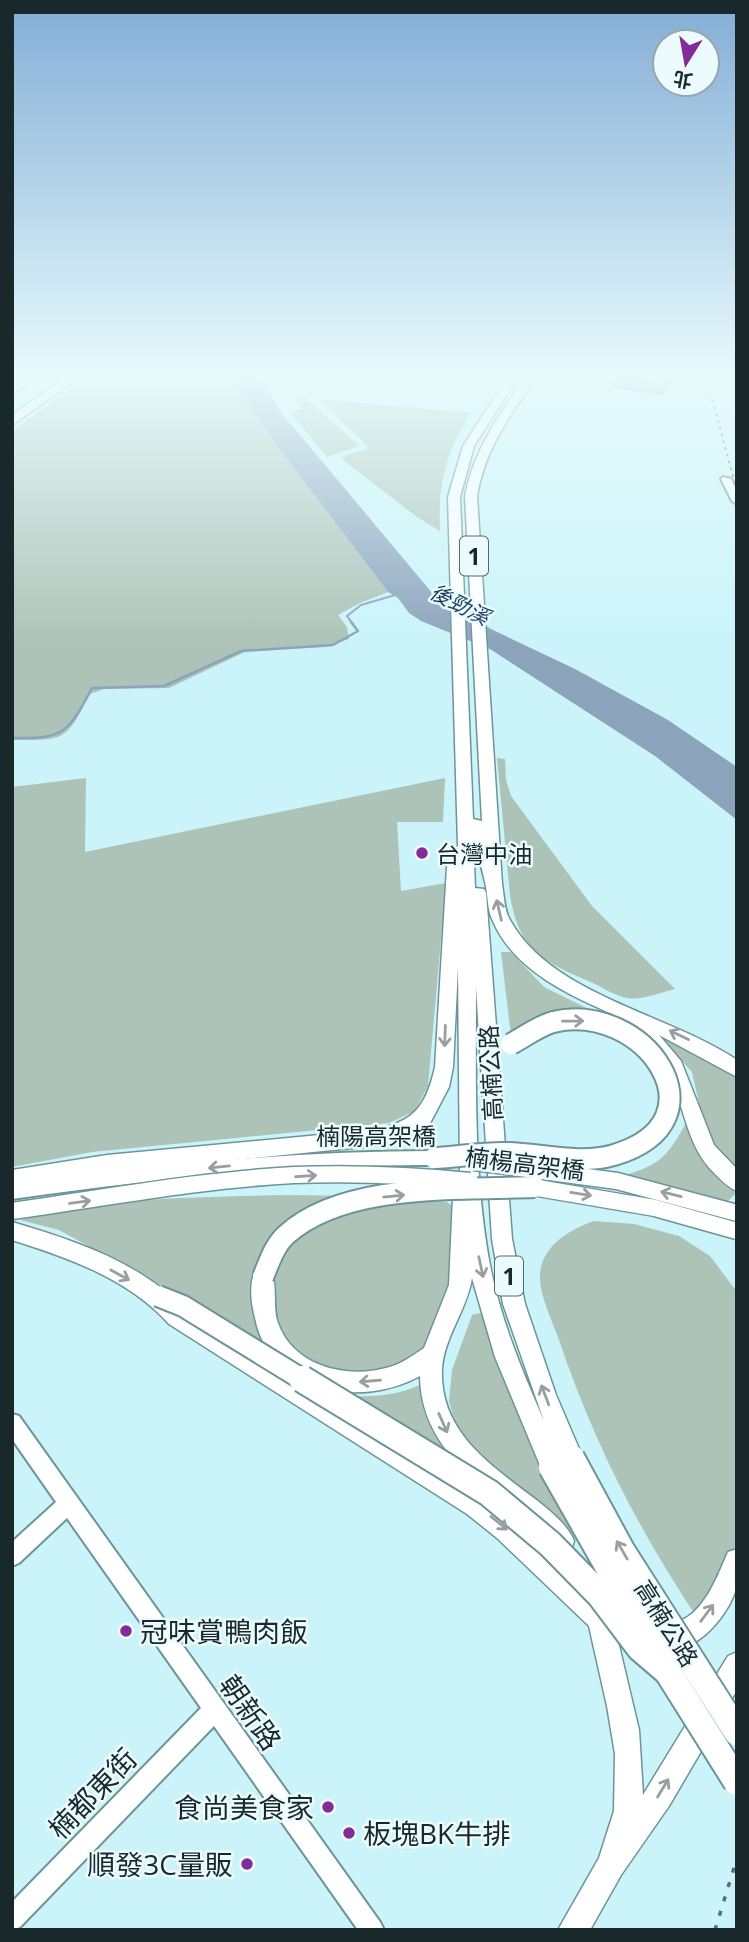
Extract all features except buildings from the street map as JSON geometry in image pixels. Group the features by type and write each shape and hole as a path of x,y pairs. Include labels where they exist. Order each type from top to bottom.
{"main road":[{"name":"高楠公路","path":"450,464 445,498 462,608"},
{"name":"高楠公路","path":"460,464 454,497 472,823 470,1151 476,1243 508,1363 562,1462 737,1732"},
{"name":"高楠公路","path":"470,464 464,481 463,497 462,608 473,875 492,1085 502,1239 514,1304 545,1395 562,1462"},
{"name":"高楠公路","path":"462,608 471,496 478,464"},
{"path":"472,823 460,844 473,875 529,968 548,984 647,1035 674,1062 686,1104 705,1148 717,1165 737,1182"},
{"path":"12,1179 121,1162 372,1138 397,1134 421,1121 436,1098 444,1067 473,875 485,852 472,823"},
{"path":"514,943 538,965 567,984 684,1037 737,1070"},
{"path":"434,1158 506,1153 598,1158 616,1155 634,1149 655,1135 667,1116 670,1096 667,1074 648,1046 624,1031 598,1022 566,1020 535,1027 511,1044 501,1060 492,1085"},
{"path":"470,1151 461,1212 460,1284 452,1313 432,1356 436,1405 450,1437 461,1453 554,1531 593,1589 625,1720 629,1749 629,1803 611,1865"},
{"path":"432,1356 396,1376 379,1381 332,1381 312,1375 283,1353 272,1336 261,1304 263,1277 285,1235 300,1222 337,1205 418,1194 535,1187"},
{"path":"12,1231 75,1250 158,1296 183,1306 489,1493 550,1544 600,1595 640,1648 668,1672"},
{"path":"158,1296 177,1317 219,1345 475,1505 506,1529 601,1620 652,1635 678,1636 703,1619 726,1585 737,1561"},
{"name":"1","path":"562,1462 668,1672"},
{"path":"573,1930 611,1865 659,1796 737,1665"},
{"name":"高楠公路","path":"668,1672 737,1782"}],"street":[{"path":"726,479 737,501"},
{"name":"楠陽高架橋","path":"12,1192 259,1162 333,1158 434,1158 512,1165 617,1181 737,1213"},
{"name":"楠楊高架橋","path":"12,1211 225,1182 330,1174 422,1176 535,1187 655,1208 737,1231"},
{"name":"朝新路","path":"12,1423 368,1928"},
{"path":"12,1556 69,1503"},
{"name":"楠都東街","path":"12,1919 215,1709"}],"green space":[{"path":"12,464 291,464 388,592 338,615 347,627 349,639 325,647 247,651 169,688 104,689 90,694 69,730 62,735 43,740 12,740"},
{"path":"348,464 447,464 440,498 440,531 417,517"},
{"path":"497,758 505,759 506,780 511,796 592,906 675,989 632,999 623,997 561,969 536,952 527,942 514,914 510,895"},
{"path":"86,778 85,852 445,778 443,822 397,822 401,891 446,883 428,1086 415,1111 389,1123 92,1152 12,1167 12,787"},
{"path":"501,952 511,952 544,987 627,1028 612,1023 511,1036"},
{"path":"650,1026 727,1068 737,1077 737,1174 706,1134 692,1072"},
{"path":"687,1121 700,1151 737,1192 725,1204 618,1177 643,1169 660,1159 667,1153"},
{"path":"288,1195 363,1196 447,1202 453,1207 452,1284 428,1345 417,1357 389,1371 352,1377 306,1365 59,1230 20,1220 52,1212 119,1203"},
{"path":"594,1221 634,1224 679,1236 710,1256 737,1292 737,1543 705,1602 694,1613 635,1515 601,1447 546,1307 540,1274 546,1255 567,1234"},
{"path":"483,1314 534,1444 584,1550 564,1525 519,1495 479,1460 457,1429 449,1401 452,1370 472,1315"},
{"path":"425,1383 473,1472 342,1395 384,1395"}],"water":[{"name":"後勁溪","path":"291,464 324,464 438,600 575,669 668,720 737,767 737,820 655,756 490,649 421,621 388,592"}],"waterway":[{"path":"353,624 347,616 361,605 395,595"},
{"path":"12,738 43,737 63,730 77,715 92,688 164,686 241,651 333,645 358,631 351,622"}],"railway":[{"path":"730,464 737,491"},
{"path":"715,1930 737,1858"}],"place":[{"name":"台灣中油","path":"422,853"},
{"name":"冠味賞鴨肉飯","path":"126,1631"},
{"name":"食尚美食家","path":"328,1807"},
{"name":"板塊BK牛排","path":"349,1833"},
{"name":"順發3C量販","path":"247,1864"}]}
